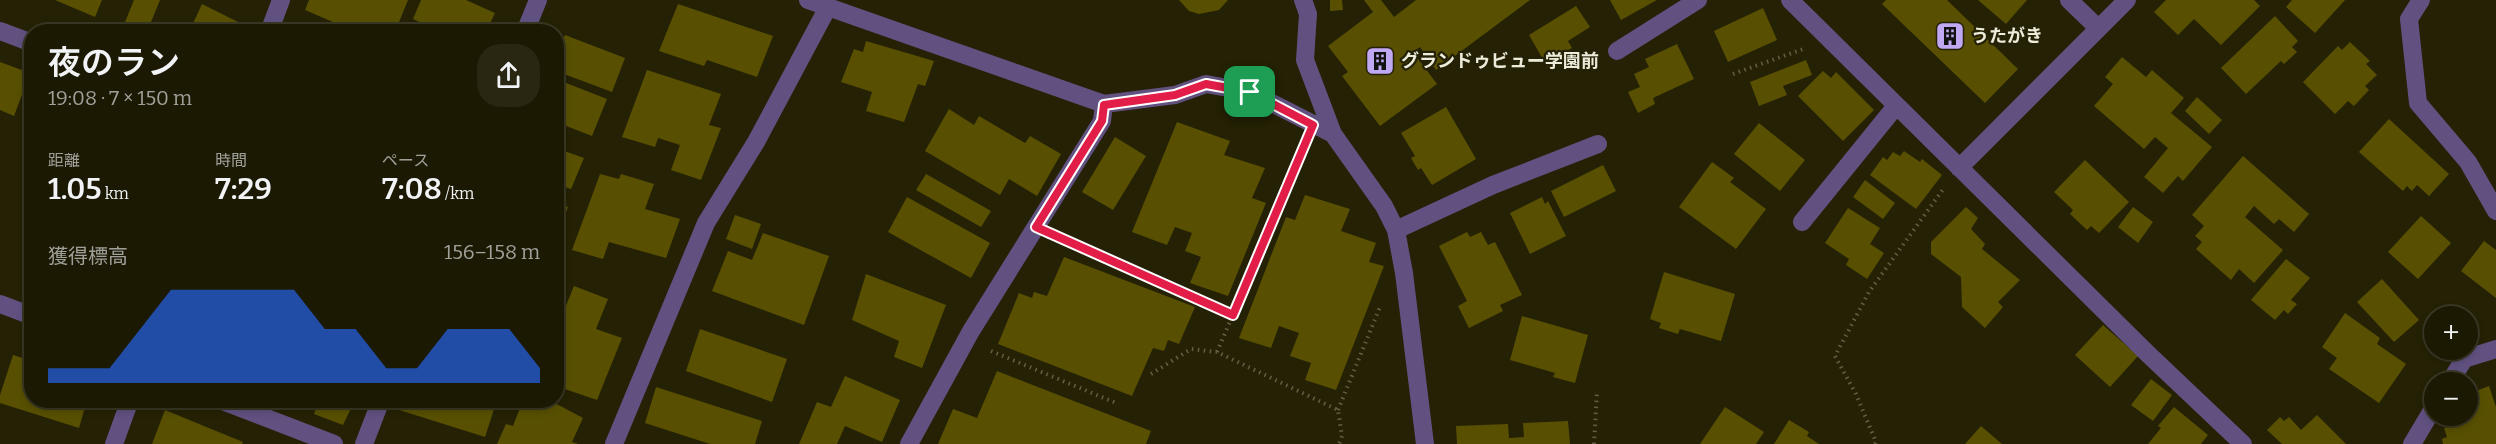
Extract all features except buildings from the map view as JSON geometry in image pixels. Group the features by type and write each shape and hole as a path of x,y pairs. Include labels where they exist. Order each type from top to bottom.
{"street":[{"path":"272,24 281,0"},
{"path":"528,24 538,0"},
{"path":"808,0 1104,105 1175,95 1206,84 1250,92 1333,134"},
{"path":"1303,0 1308,14 1305,60 1333,134 1384,206 1396,230 1404,273 1425,444"},
{"path":"1617,51 1698,0"},
{"path":"1790,0 2148,354 2243,444"},
{"path":"2069,0 2098,28"},
{"path":"1959,168 2127,0"},
{"path":"2421,0 2409,20 2418,102 2468,162 2496,212"},
{"path":"614,444 706,223 756,142 828,7"},
{"path":"0,31 24,40"},
{"path":"909,444 965,341 1102,121 1104,105"},
{"path":"1802,222 1896,106"},
{"path":"1396,230 1493,185 1598,144"},
{"path":"0,304 24,313"},
{"path":"2456,372 2464,359 2496,349"},
{"path":"114,444 127,408"},
{"path":"241,408 334,444"},
{"path":"364,444 378,408"},
{"path":"2412,444 2424,424"}],"path":[{"path":"1733,74 1829,39"},
{"path":"1217,352 1313,125"},
{"path":"1875,444 1856,394 1834,356 1869,292 1959,168"},
{"path":"1036,227 1233,315"},
{"path":"1339,444 1342,436 1338,410 1384,296 1394,280 1404,273"},
{"path":"965,341 1116,403"},
{"path":"1150,374 1191,349 1217,352 1338,410"},
{"path":"1594,444 1597,392"}],"place":[{"name":"うたがき","path":"1950,36"},
{"name":"グランドゥビュー学園前","path":"1380,61"}],"route":[{"path":"1206,84 1250,92 1313,125 1233,315 1036,227 1102,121 1104,105 1175,95 1206,84"}]}
